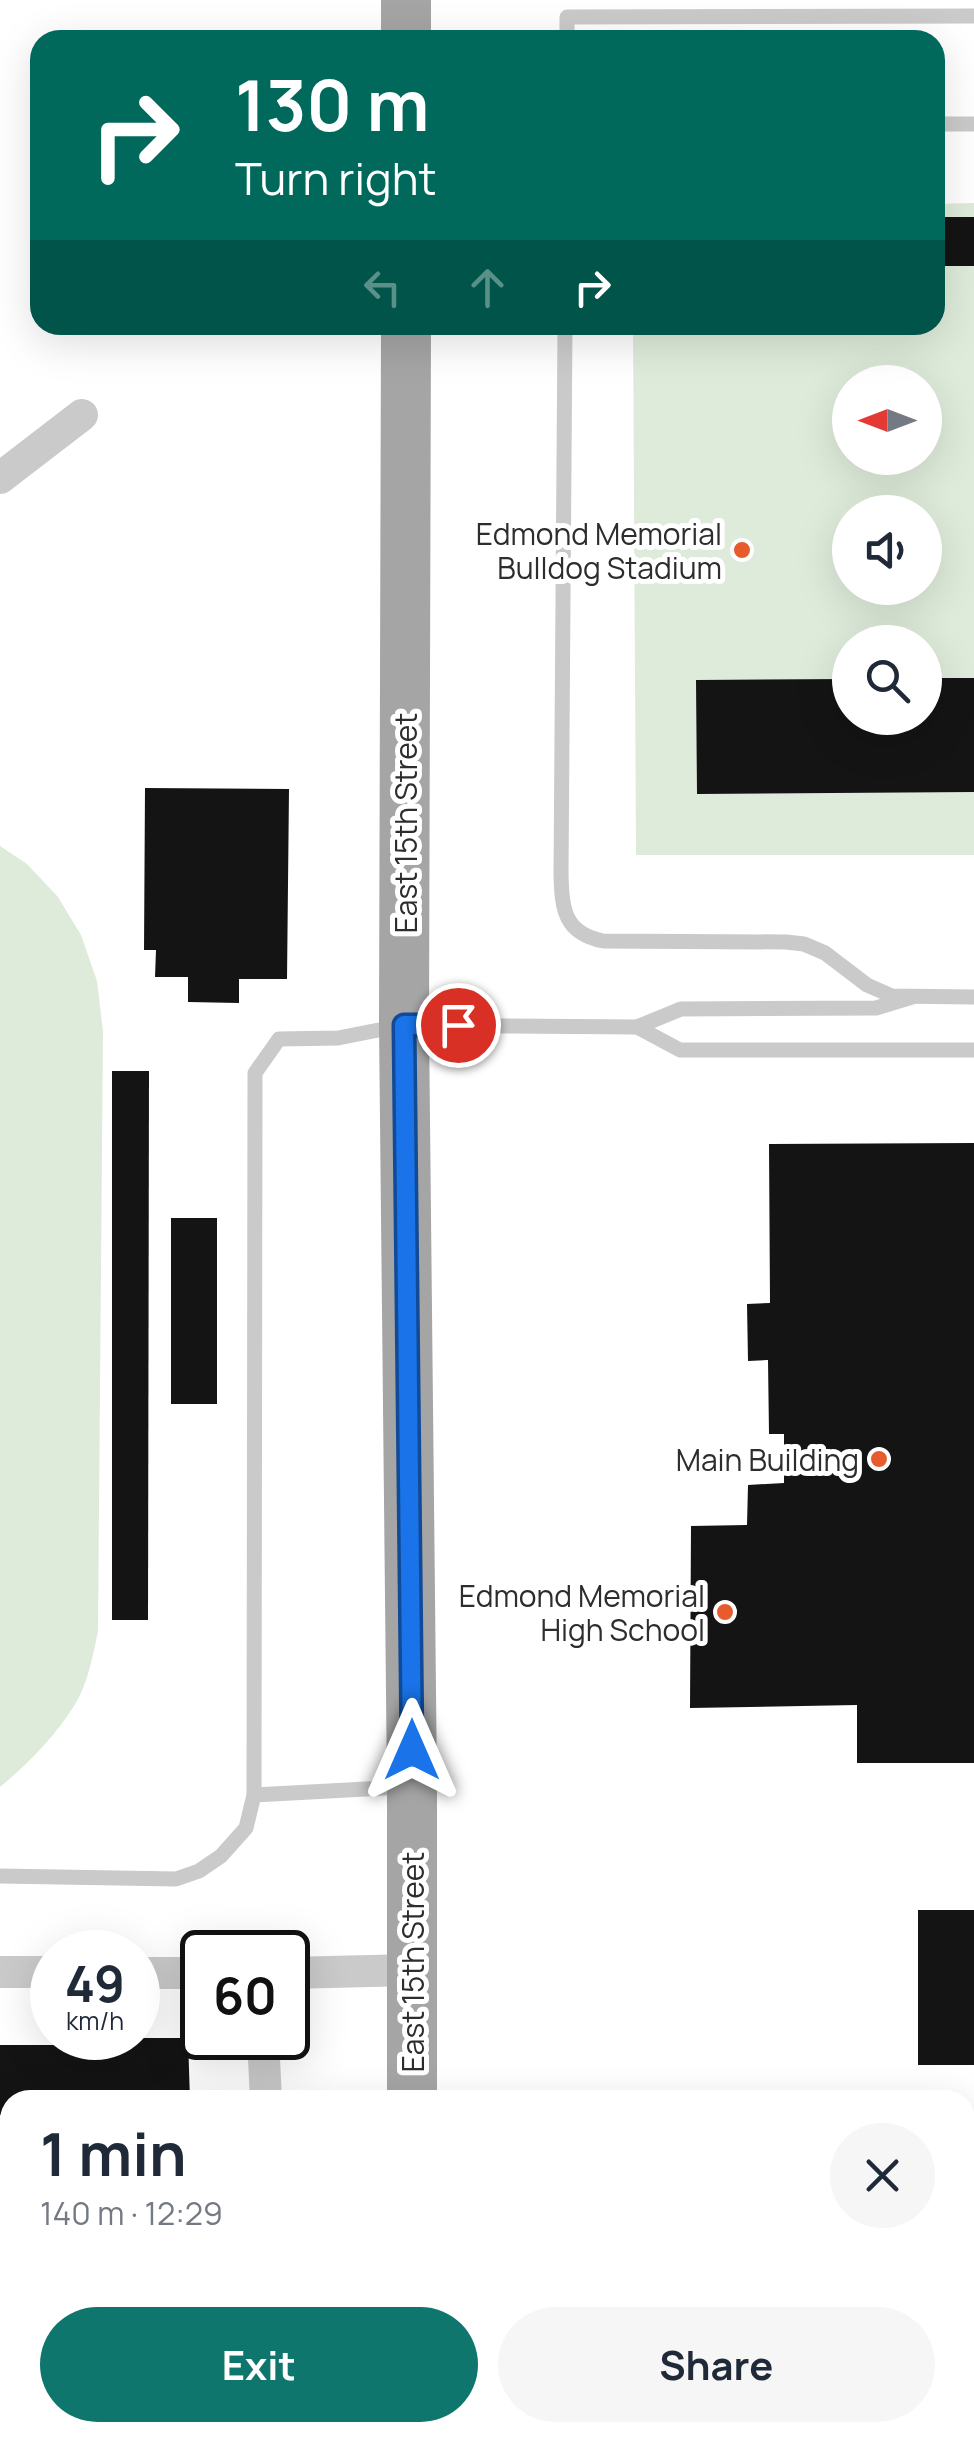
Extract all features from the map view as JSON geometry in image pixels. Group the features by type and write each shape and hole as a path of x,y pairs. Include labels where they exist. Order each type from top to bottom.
{"main road":[{"path":"406,0 406,30"},
{"name":"East 15th Street","path":"406,335 404,1025 412,2090"}],"street":[{"path":"0,478 82,414"},
{"path":"310,1972 412,1970"},
{"path":"0,1972 30,1972"},
{"path":"264,2060 266,2090"}],"lane":[{"path":"567,30 567,16 974,16"},
{"path":"945,124 974,124"},
{"path":"565,335 561,874 566,915 586,938 603,942 804,944 832,957 878,992 912,998 974,997"},
{"path":"0,1876 176,1879 221,1856 246,1828 254,1795 254,1073 279,1039 338,1038 404,1025 637,1027 681,1009 876,1008 912,998"},
{"path":"637,1027 680,1050 974,1050"},
{"path":"254,1795 412,1787"}],"green space":[{"name":"Edmond Memorial Bulldog Stadium","path":"974,203 974,855 636,855 633,335 945,335 945,204"},
{"path":"0,846 27,864 58,897 81,935 97,981 103,1031 98,1631 86,1679 74,1706 40,1750 0,1787"}],"building":[{"path":"945,217 974,217 974,266 945,266"},
{"path":"942,678 974,678 974,792 697,794 696,680 832,679 832,735 942,735"},
{"path":"145,788 289,789 287,979 239,979 239,1003 188,1002 188,977 155,977 156,950 144,950"},
{"path":"112,1071 149,1071 148,1620 112,1620"},
{"name":"Main Building","path":"974,1143 974,1763 857,1763 857,1705 690,1708 691,1526 747,1525 748,1485 784,1483 784,1434 769,1434 768,1360 748,1361 747,1304 770,1303 769,1144"},
{"path":"171,1218 217,1218 217,1404 171,1404"},
{"path":"918,1910 974,1910 974,2065 918,2065"},
{"path":"160,2038 180,2038 180,2060 189,2060 190,2090 0,2090 0,2045 30,2045 30,2060 160,2060"}],"place":[{"name":"Edmond Memorial Bulldog Stadium","path":"742,550"},
{"name":"Main Building","path":"879,1459"},
{"name":"Edmond Memorial High School","path":"725,1612"}],"route":[{"path":"412,1750 404,1025 458,1025"}]}
